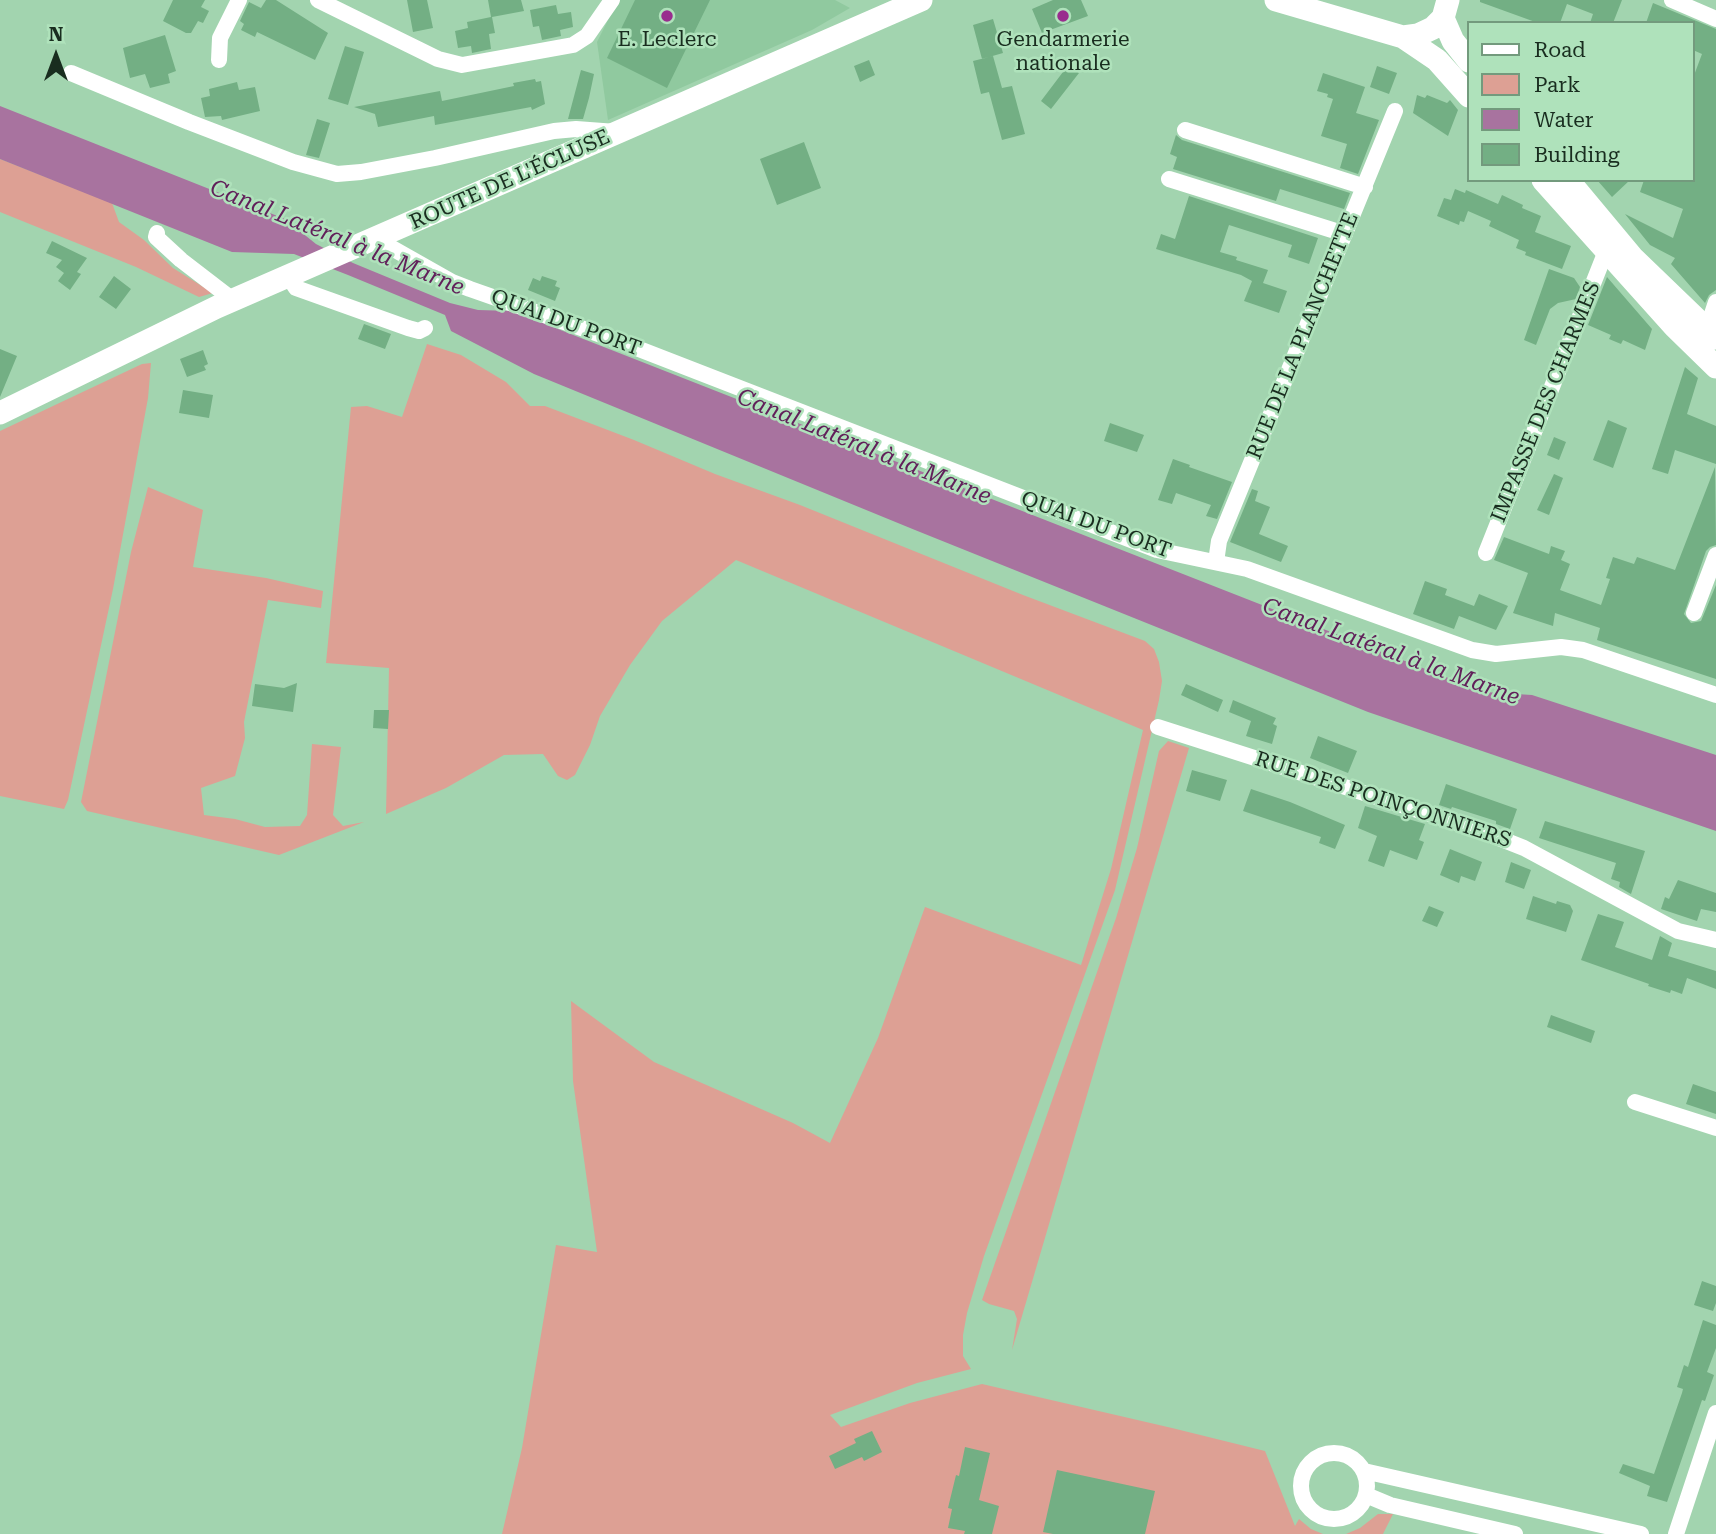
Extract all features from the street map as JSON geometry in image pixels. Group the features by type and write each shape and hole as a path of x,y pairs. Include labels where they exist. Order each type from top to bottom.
{"main road":[{"name":"ROUTE DE L'ÉCLUSE","path":"0,413 233,300 921,0"},
{"path":"1276,0 1403,37 1437,60 1468,95"},
{"path":"1403,37 1418,35 1433,28 1446,9"},
{"path":"1446,9 1453,41 1468,60"},
{"path":"1545,182 1675,327 1716,367"},
{"path":"1571,182 1633,258 1712,334"}],"street":[{"path":"219,60 220,38 239,0"},
{"path":"318,0 438,59 462,65 573,45 587,36 604,2"},
{"path":"1672,0 1716,19"},
{"path":"71,73 215,132 318,170 337,174 435,158 554,131 576,129 618,132"},
{"name":"RUE DE LA PLANCHETTE","path":"1216,562 1219,541 1395,111"},
{"path":"1185,130 1365,187"},
{"path":"1169,179 1345,234"},
{"path":"158,233 156,237 181,260 233,300"},
{"name":"QUAI DU PORT","path":"376,239 452,282 621,342 1157,550 1247,569 1472,650 1496,654 1561,647 1583,650 1716,695"},
{"name":"IMPASSE DES CHARMES","path":"1486,553 1606,251"},
{"path":"288,276 296,288 408,328 419,331 425,328"},
{"path":"1712,334 1716,302"},
{"path":"1694,613 1716,555"},
{"name":"RUE DES POINÇONNIERS","path":"1158,727 1476,829 1524,848 1678,932 1716,940"},
{"path":"1635,1102 1716,1128"},
{"path":"1676,1534 1716,1413"},
{"path":"1329,1453 1343,1454 1355,1461 1364,1471 1366,1495 1360,1507 1350,1516 1338,1520 1324,1518 1313,1513 1305,1503 1300,1491 1301,1478 1316,1458 1329,1453"},
{"path":"1364,1471 1641,1534"},
{"path":"1366,1495 1390,1505 1515,1534"}],"shaded area":[{"path":"618,0 835,0 850,8 812,30 608,120 597,42"}],"green space":[{"path":"0,159 112,203 119,222 144,240 173,268 213,293 199,297 136,267 0,212"},
{"path":"427,344 461,355 506,382 530,406 545,406 634,440 1145,641 1154,649 1162,681 1159,700 1115,890 984,1256 963,1335 963,1356 971,1369 917,1383 830,1415 841,1427 910,1403 982,1384 1172,1428 1265,1451 1295,1526 1299,1519 1311,1529 1323,1534 502,1534 522,1448 556,1245 597,1252 573,1081 571,1001 654,1062 793,1123 830,1143 878,1038 925,907 1081,965 1111,869 1143,730 736,560 662,621 630,665 600,716 590,745 575,775 567,780 558,776 543,754 504,755 446,788 386,814 389,668 326,663 351,407 367,406 402,417"},
{"path":"151,363 148,398 113,589 68,800 64,809 0,796 0,431 142,364"},
{"path":"148,487 203,510 193,567 266,578 323,591 321,608 268,600 244,722 245,738 235,776 201,788 204,815 265,827 300,826 307,815 312,744 341,747 333,815 343,826 364,822 279,855 87,811 81,802 131,552"},
{"path":"1168,741 1189,748 1012,1350 1017,1319 1014,1311 982,1300 1116,918 1137,848 1159,751"},
{"path":"1378,1514 1393,1514 1383,1534 1346,1534 1360,1528"}],"water":[{"path":"0,106 285,219 316,244 353,263 450,303 478,310 512,311 1484,692 1532,695 1716,755 1716,831 1368,712 915,530 534,374 451,331 445,315 348,275 294,254 232,252 0,159"}],"building":[{"path":"173,0 205,0 201,7 209,11 203,23 198,21 191,33 186,33 163,21"},
{"path":"266,0 276,0 328,33 315,60 257,32 255,37 241,30 244,24 240,21 249,2 261,8"},
{"path":"407,0 427,0 433,28 413,32"},
{"path":"488,0 521,0 524,11 492,17 495,33 489,34 491,49 472,53 471,46 458,48 455,31 468,28 467,22 491,17"},
{"path":"635,0 710,0 667,88 607,58"},
{"name":"Gendarmerie nationale","path":"1053,0 1081,0 1088,16 1042,33 1032,9"},
{"path":"1622,0 1614,21 1591,21 1593,14 1567,4 1561,21 1532,21 1480,2"},
{"path":"1653,3 1716,29 1716,290 1709,295 1705,303 1671,264 1675,258 1650,245 1625,214 1673,238 1683,209 1640,192 1643,182 1695,182 1695,73 1702,54 1695,51 1695,21 1647,21"},
{"path":"556,5 558,14 571,12 573,27 560,30 561,36 542,40 539,26 533,27 530,10"},
{"path":"993,19 1003,53 982,59 973,25"},
{"path":"165,35 176,71 168,74 170,83 150,88 145,74 130,78 123,48"},
{"path":"345,46 364,52 348,105 328,99"},
{"path":"993,56 1002,88 1012,86 1025,134 1002,140 989,92 981,94 973,61"},
{"path":"869,60 875,75 860,82 854,66"},
{"path":"1377,66 1397,73 1389,94 1370,87"},
{"path":"1066,68 1079,73 1051,109 1041,101"},
{"path":"581,70 594,74 589,98 583,119 568,119"},
{"path":"1323,73 1365,87 1356,113 1379,120 1358,174 1340,168 1347,144 1321,136 1333,99 1327,97 1328,94 1317,91"},
{"path":"535,79 536,82 541,81 545,104 532,110 531,107 435,125 434,116 378,127 375,114 354,107 440,91 442,101"},
{"path":"237,82 239,90 255,87 260,111 222,120 221,116 205,117 201,98 210,96 209,89"},
{"path":"1417,95 1425,98 1427,95 1447,103 1450,100 1458,110 1448,136 1413,113"},
{"path":"317,119 330,123 319,158 306,155"},
{"path":"1176,135 1182,140 1350,193 1344,209 1280,189 1276,201 1173,169 1177,157 1170,154"},
{"path":"804,142 821,188 777,205 760,159"},
{"path":"1599,182 1628,182 1612,197"},
{"path":"1455,189 1465,193 1466,190 1498,204 1502,195 1541,216 1535,232 1571,246 1562,269 1525,255 1526,252 1516,248 1519,240 1489,226 1491,221 1468,211 1464,222 1460,221 1459,225 1437,216 1444,198 1451,200"},
{"path":"1189,196 1318,238 1309,264 1288,257 1292,245 1229,225 1220,252 1268,270 1263,283 1287,291 1279,313 1244,301 1252,281 1241,275 1156,249 1161,234 1175,239"},
{"path":"52,241 87,258 77,272 81,274 70,290 58,281 64,273 56,267 62,260 46,253"},
{"path":"1549,269 1574,278 1580,287 1576,299 1558,303 1550,309 1536,345 1524,340"},
{"path":"114,276 131,289 116,309 99,297"},
{"path":"542,276 557,281 555,286 560,288 555,301 528,290 533,278 540,281"},
{"path":"1607,277 1652,329 1645,350 1623,340 1621,344 1609,339 1611,335 1588,325"},
{"path":"364,324 391,334 385,349 358,339"},
{"path":"0,349 17,356 0,397"},
{"path":"203,350 208,364 204,366 206,370 187,377 180,359"},
{"path":"1685,367 1698,378 1687,414 1716,426 1716,464 1675,450 1668,474 1652,469"},
{"path":"183,390 213,395 209,418 179,413"},
{"path":"1608,420 1627,428 1613,468 1593,460"},
{"path":"1110,423 1144,435 1137,452 1104,441"},
{"path":"1554,437 1566,442 1559,460 1547,455"},
{"path":"1173,459 1232,482 1217,519 1206,516 1211,505 1176,493 1172,504 1158,500"},
{"path":"1715,467 1716,545 1706,551 1684,614 1691,623 1701,621 1716,585 1716,679 1597,640 1600,628 1555,613 1553,626 1513,613 1528,573 1494,560 1504,537 1549,554 1551,546 1565,551 1561,560 1570,564 1560,590 1601,605 1610,579 1606,578 1613,557 1634,564 1637,557 1675,570"},
{"path":"1554,474 1563,478 1549,515 1537,510"},
{"path":"1252,489 1258,491 1255,501 1270,507 1259,534 1288,546 1281,562 1230,542"},
{"path":"1425,581 1447,589 1445,595 1474,606 1479,594 1508,606 1496,630 1459,616 1454,629 1413,614"},
{"path":"297,683 293,712 252,706 255,684 284,688"},
{"path":"1186,684 1223,700 1218,712 1181,695"},
{"path":"1233,700 1276,718 1273,724 1277,726 1272,744 1246,736 1251,721 1229,712"},
{"path":"374,710 389,710 388,729 373,728"},
{"path":"1318,736 1357,751 1348,773 1310,758"},
{"path":"1192,770 1227,780 1220,801 1186,791"},
{"path":"1446,784 1517,809 1510,829 1496,824 1496,821 1439,805"},
{"path":"1251,789 1345,825 1335,849 1319,843 1321,837 1243,811"},
{"path":"1365,806 1425,824 1419,840 1424,842 1417,860 1390,850 1384,867 1368,861 1377,836 1358,828"},
{"path":"1545,821 1645,851 1631,894 1619,887 1620,882 1611,879 1616,863 1539,838"},
{"path":"1450,849 1482,862 1475,881 1461,876 1459,883 1440,875"},
{"path":"1511,862 1531,870 1524,889 1505,882"},
{"path":"1678,880 1716,893 1716,912 1701,909 1697,921 1661,909 1665,897 1669,899"},
{"path":"1533,896 1556,904 1557,901 1570,905 1573,911 1566,932 1526,919"},
{"path":"1429,906 1444,912 1437,927 1422,921"},
{"path":"1598,914 1624,922 1615,947 1652,960 1660,936 1672,943 1668,956 1716,971 1716,989 1687,978 1682,994 1671,990 1670,993 1581,960"},
{"path":"1551,1015 1595,1031 1591,1043 1547,1027"},
{"path":"1693,1084 1716,1092 1716,1114 1686,1104"},
{"path":"1702,1281 1716,1286 1713,1311 1694,1305"},
{"path":"1703,1320 1716,1325 1716,1348 1707,1372 1714,1375 1705,1401 1702,1400 1667,1502 1647,1496 1650,1486 1619,1473 1623,1464 1654,1474 1682,1393 1683,1389 1677,1387 1684,1365 1688,1367"},
{"path":"872,1431 882,1452 864,1461 862,1457 835,1469 829,1456 856,1443 854,1439"},
{"path":"965,1447 990,1453 979,1500 999,1506 992,1534 964,1534 965,1531 948,1528 952,1509 948,1508"},
{"path":"1057,1470 1155,1491 1145,1534 1043,1532"}],"place":[{"name":"E. Leclerc","path":"667,16"},
{"name":"Gendarmerie nationale","path":"1063,16"}],"water label":[{"name":"Canal Latéral à la Marne","path":"337,238"},
{"name":"Canal Latéral à la Marne","path":"864,447"},
{"name":"Canal Latéral à la Marne","path":"1391,652"}]}
